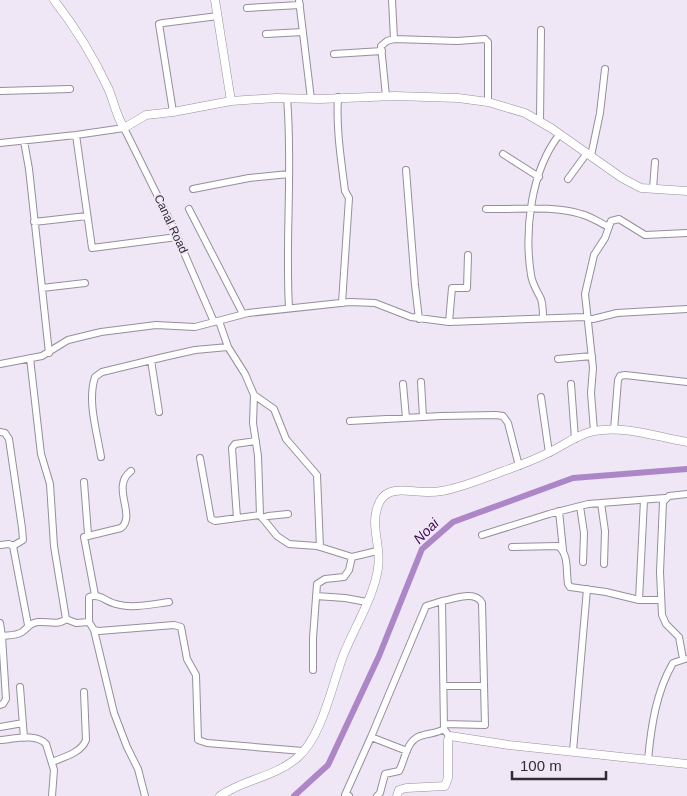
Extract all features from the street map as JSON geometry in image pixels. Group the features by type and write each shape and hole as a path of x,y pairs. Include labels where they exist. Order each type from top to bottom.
{"street":[{"name":"Canal Road","path":"54,0 69,19 99,70 113,98 124,128 177,236 216,322 228,347 245,374 254,395"},
{"path":"215,0 231,102"},
{"path":"392,0 394,39"},
{"path":"247,8 300,3 311,99"},
{"path":"173,112 158,28 159,24 218,16"},
{"path":"540,121 541,30"},
{"path":"266,34 303,32"},
{"path":"386,96 381,46 383,43 394,39 440,41 487,40 488,102"},
{"path":"334,54 382,51"},
{"path":"568,179 589,155 600,112 605,69"},
{"path":"0,91 70,88"},
{"path":"0,143 124,128 137,120 231,102 287,98 386,96 458,98 488,102 525,113 540,121 622,178 641,188 687,191"},
{"path":"287,98 290,138 288,280 290,308"},
{"path":"338,98 336,124 344,191 348,198 342,303"},
{"path":"76,135 92,248 177,236"},
{"path":"543,318 542,301 531,277 528,229 542,164 549,148 559,135"},
{"path":"24,141 30,168 34,222 49,352"},
{"path":"503,154 539,177"},
{"path":"653,189 655,162"},
{"path":"406,170 419,319"},
{"path":"193,189 249,178 289,174"},
{"path":"486,209 519,210 532,208 581,214 609,227"},
{"path":"189,209 240,315"},
{"path":"34,222 87,216"},
{"path":"594,431 591,393 593,368 585,294 594,255 605,238 610,221 619,219 645,235 687,233"},
{"path":"450,322 452,288 468,288 468,254"},
{"path":"42,288 85,283"},
{"path":"0,364 49,352 68,340 101,332 156,325 195,326 240,315 342,303 369,302 419,319 450,322 543,318 593,319 617,313 687,309"},
{"path":"101,457 92,399 92,387 95,377 102,372 195,350 228,347"},
{"path":"558,359 592,356"},
{"path":"30,358 41,454 50,484 54,546 66,619"},
{"path":"151,360 158,412"},
{"path":"614,430 618,380 620,376 687,382"},
{"path":"421,382 422,417"},
{"path":"404,384 406,418"},
{"path":"571,384 575,438"},
{"path":"254,395 253,423 258,456 261,517 283,542 289,544 320,547 352,557 377,551"},
{"path":"254,395 274,409 286,439 317,475 320,547"},
{"path":"540,398 549,453"},
{"path":"350,421 422,417 503,416 508,423 519,466"},
{"path":"220,796 232,788 259,780 281,770 298,757 315,733 328,704 343,656 367,602 378,568 375,513 381,500 389,492 397,490 428,492 449,490 519,466 549,453 575,438 594,431 630,430 687,442"},
{"path":"0,432 5,433 9,439 23,540 13,546 9,544 0,545"},
{"path":"237,518 232,448 234,444 256,441"},
{"path":"200,458 211,519 215,521 288,514"},
{"path":"95,596 83,541 84,537 88,534 121,528 125,525 122,485 126,475 131,471"},
{"path":"84,482 88,534"},
{"path":"482,535 580,506 665,498 687,494"},
{"path":"648,760 650,735 656,705 673,663 685,659 679,637 664,621 661,600 660,572 663,502 665,498"},
{"path":"639,600 644,500"},
{"path":"601,503 604,531 604,564"},
{"path":"580,506 584,533 583,562"},
{"path":"559,511 568,586 639,600 661,600"},
{"path":"512,547 550,545 558,546 563,550"},
{"path":"13,546 28,625"},
{"path":"313,670 316,584 320,581 344,577 347,574 352,557"},
{"path":"573,751 587,589"},
{"path":"145,796 138,769 114,713 94,630 90,622 90,597 95,596 122,606 169,602"},
{"path":"316,596 367,602"},
{"path":"346,796 426,606 442,601 474,596 479,598 482,603 485,725 444,727 438,733 424,734 417,737 411,742 406,751 399,771 385,774 380,793 377,796"},
{"path":"397,796 399,790 406,788 445,786 448,778 449,736 444,727 442,601"},
{"path":"66,619 76,623 90,622"},
{"path":"1,636 22,632 28,625 38,622 61,622 66,619"},
{"path":"0,623 6,699 0,705"},
{"path":"94,630 110,631 181,627 187,659 196,675 198,740 207,743 303,751"},
{"path":"444,686 484,686"},
{"path":"20,687 24,738"},
{"path":"52,762 79,750 84,745 86,740 84,692"},
{"path":"0,727 23,723"},
{"path":"449,736 509,745 687,764"},
{"path":"0,740 32,737 43,740 48,749 54,770 52,796"},
{"path":"371,737 406,751"}],"waterway":[{"name":"Noai","path":"294,796 328,765 379,656 422,549 453,522 573,478 687,469"}]}
